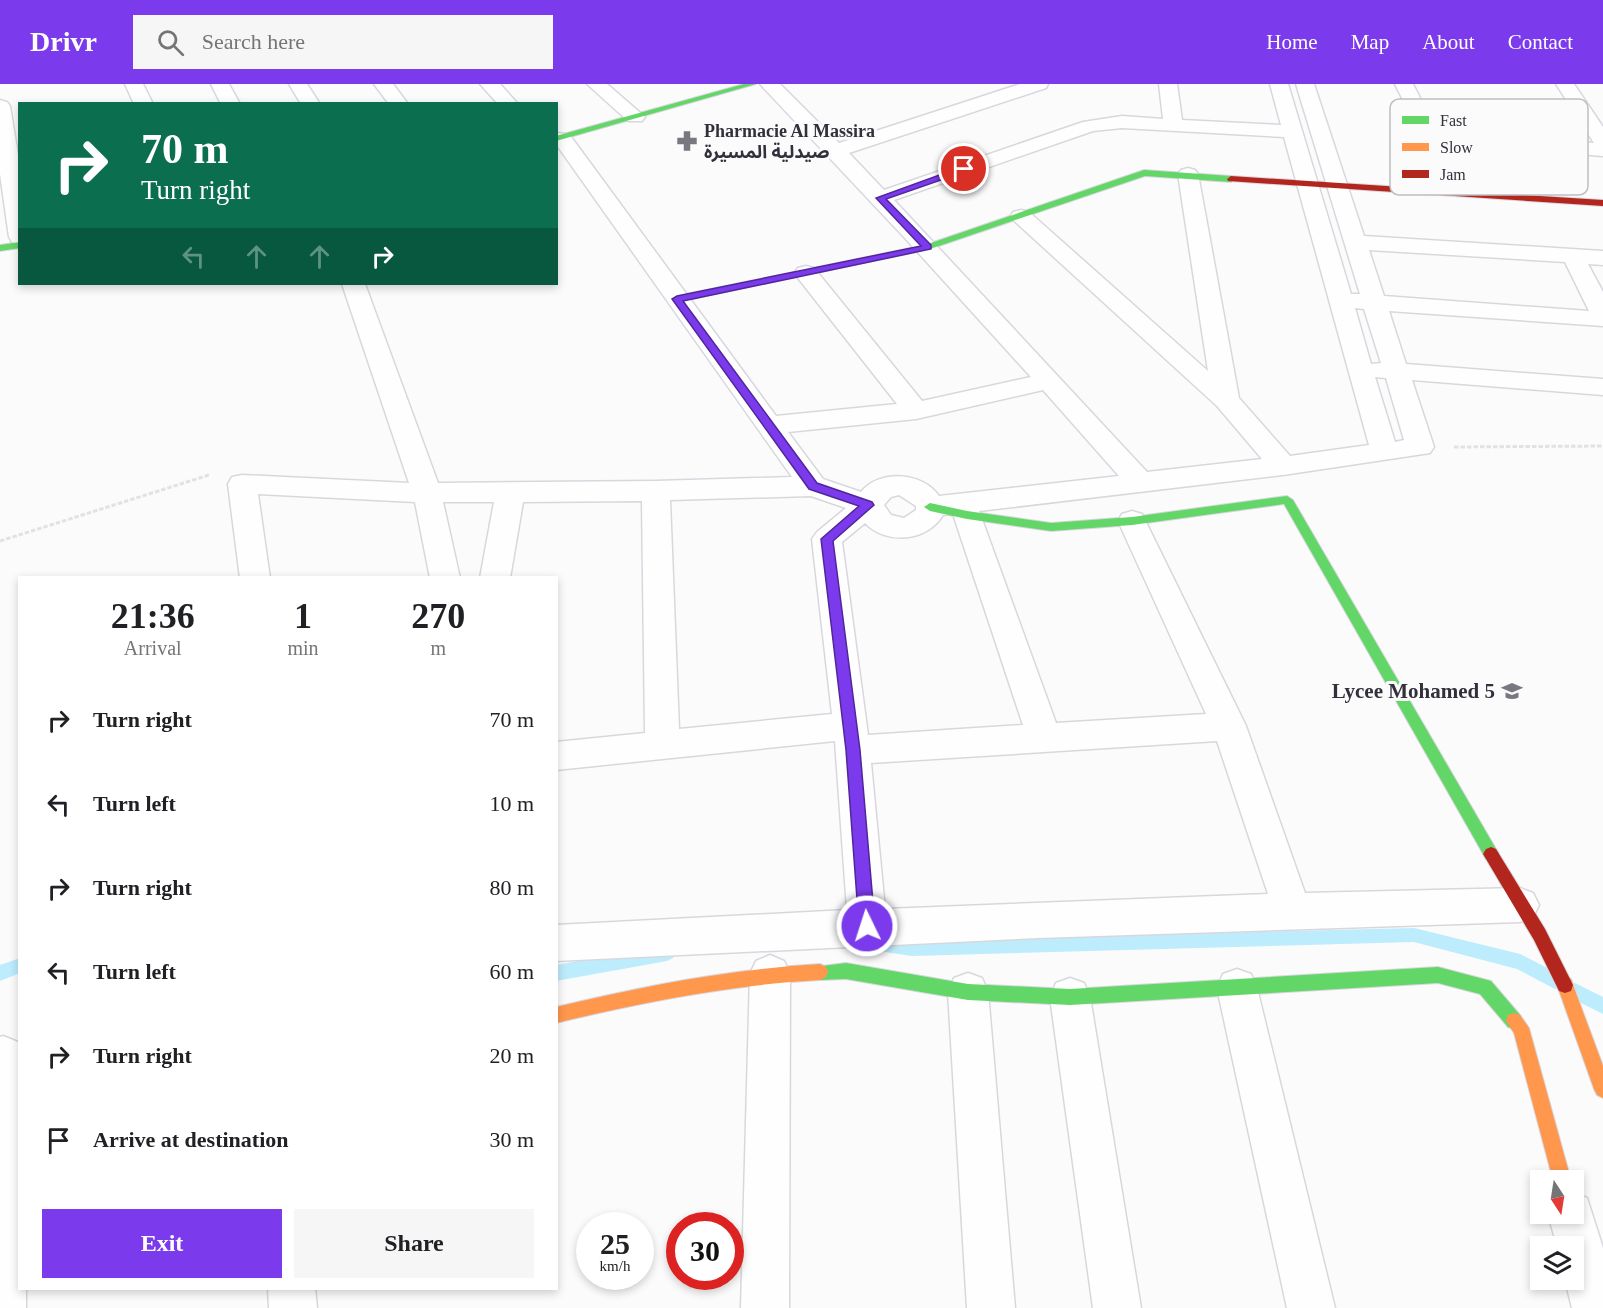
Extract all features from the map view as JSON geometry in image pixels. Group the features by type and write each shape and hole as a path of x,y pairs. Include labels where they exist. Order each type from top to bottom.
{"street":[{"path":"134,84 143,102"},
{"path":"220,84 230,102"},
{"path":"298,84 310,102"},
{"path":"383,84 397,102"},
{"path":"489,84 507,102"},
{"path":"596,84 635,117"},
{"path":"752,84 559,138 813,486"},
{"path":"769,84 927,247 1141,483"},
{"path":"836,151 1040,84"},
{"path":"1168,84 1173,124"},
{"path":"1279,84 1384,452"},
{"path":"930,507 1283,466 1420,447 1305,84"},
{"path":"1404,84 1411,99"},
{"path":"1565,84 1575,99"},
{"path":"0,106 18,224"},
{"path":"1588,119 1603,142"},
{"path":"880,198 1089,126 1122,122 1293,132"},
{"path":"1588,149 1603,150"},
{"path":"677,299 927,247 1020,217 1136,174 1188,174 1390,189"},
{"path":"1188,174 1226,400"},
{"path":"1478,195 1603,203"},
{"path":"1020,217 1226,400 1283,466"},
{"path":"1355,242 1603,258"},
{"path":"0,248 18,245"},
{"path":"1341,300 1603,317 1574,256"},
{"path":"806,273 916,411"},
{"path":"353,285 426,493 445,576"},
{"path":"1360,369 1603,387"},
{"path":"769,425 916,411 1048,381"},
{"path":"255,576 242,484 426,493 656,491 813,486 868,505"},
{"path":"867,926 851,738 827,539 868,505 871,497 888,486 900,485 921,492 928,499 930,507 928,516 921,523 899,528 877,521 870,513 868,505"},
{"path":"656,491 662,745"},
{"path":"495,576 510,492"},
{"path":"930,507 967,515 1051,527 1132,521 1287,500 1520,905 1552,953 1603,1089"},
{"path":"967,515 1044,738"},
{"path":"1132,521 1229,726 1292,909"},
{"path":"558,756 662,745 851,738 1044,738 1229,726"},
{"path":"558,943 867,926 1292,909 1520,905"},
{"path":"558,1014 599,1004 770,974 846,971 968,992 1070,997 1438,975 1485,987 1521,1028 1559,1170"},
{"path":"765,1308 770,974"},
{"path":"1237,988 1311,1308"},
{"path":"968,992 991,1308"},
{"path":"1070,997 1116,1308"},
{"path":"2,1308 7,1054"},
{"path":"1573,1224 1596,1308"},
{"path":"291,1290 293,1308"}],"path":[{"path":"1420,447 1603,446"},
{"path":"0,541 193,479 219,473 231,475 242,484"}],"waterway":[{"path":"872,943 912,948 1414,935 1520,962 1555,981"},
{"path":"558,973 667,953"},
{"path":"0,973 18,966"},
{"path":"1575,991 1603,1006"}],"traffic: fast":[{"path":"558,138 752,84"},
{"path":"677,299 927,247 1144,173 1231,179"},
{"path":"0,248 18,245"},
{"path":"930,507 967,515 1051,527 1132,521 1287,500 1491,854"},
{"path":"820,972 846,971 968,992 1070,997 1438,975 1485,987 1514,1021"}],"traffic: slow":[{"path":"558,1015 721,981 820,972"},
{"path":"1565,985 1603,1089"},
{"path":"1514,1021 1521,1028 1559,1170"}],"traffic: jam":[{"path":"1231,179 1390,189"},
{"path":"1479,195 1603,203"},
{"path":"1491,854 1540,934 1565,985"}],"place":[{"name":"Pharmacie Al Massira صيدلية المسيرة","path":"687,141"},
{"name":"Lycee Mohamed 5","path":"1512,691"}],"route":[{"path":"867,926 853,750 827,539 868,505 813,486 677,299 927,247 880,198 964,169"}]}
